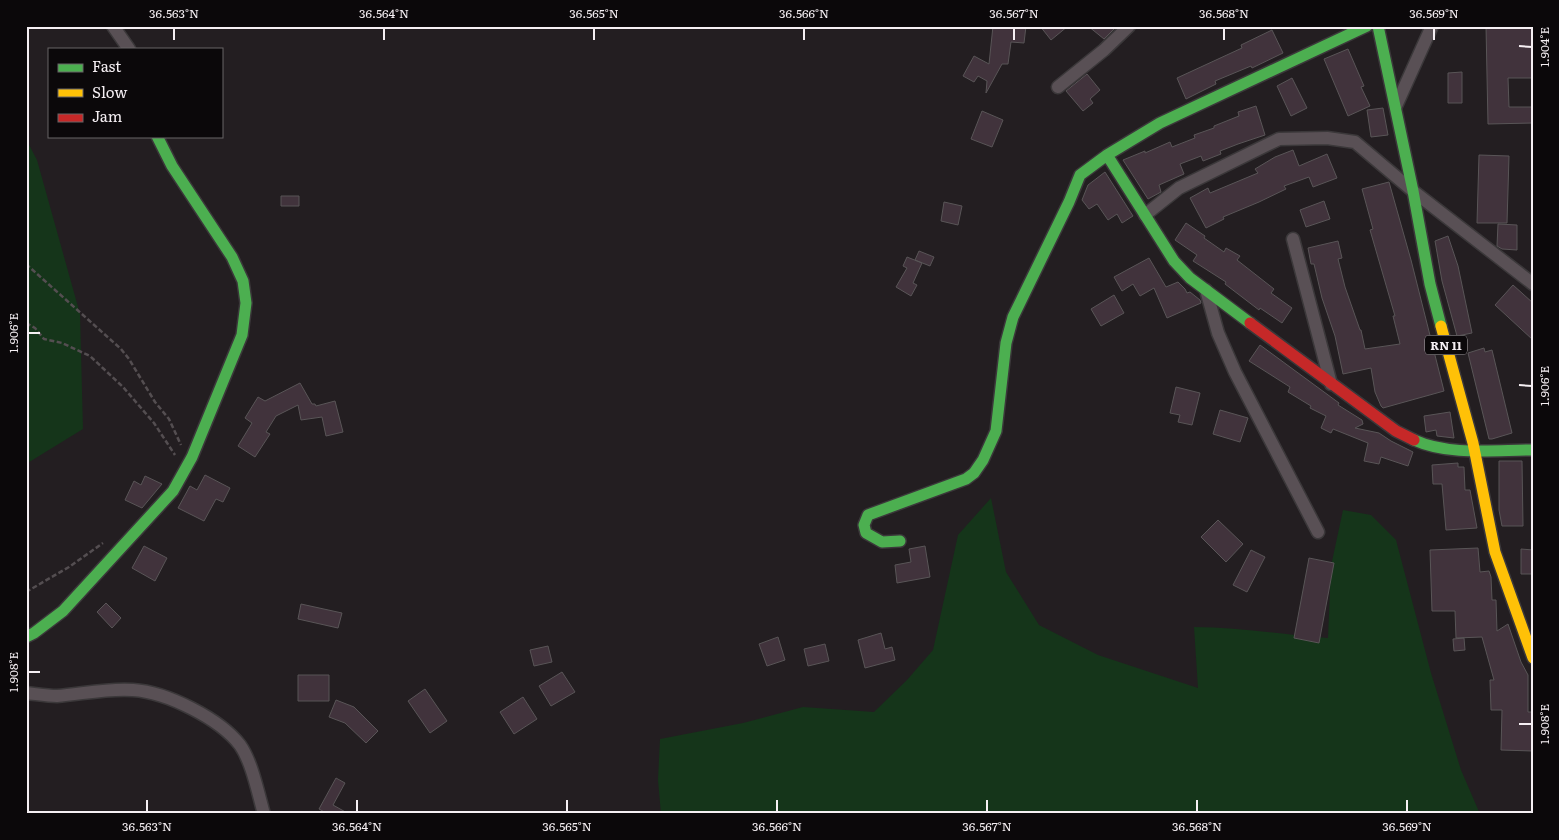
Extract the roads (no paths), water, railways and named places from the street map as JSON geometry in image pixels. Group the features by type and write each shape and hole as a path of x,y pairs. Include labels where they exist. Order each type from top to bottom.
{"street":[{"path":"113,26 128,48"},
{"path":"1058,87 1104,50 1129,26"},
{"path":"900,541 882,542 866,532 864,525 868,515 966,479 974,473 983,460 996,431 1000,410 1004,358 1013,317 1069,202 1080,175 1107,155 1160,123 1366,26"},
{"name":"RN 11","path":"1378,26 1413,191 1430,284 1474,451 1495,552 1533,658"},
{"path":"1395,108 1432,26"},
{"path":"26,637 63,611 173,490 192,457 242,336 246,302 243,281 232,256 172,166 157,138"},
{"path":"1145,214 1179,188 1279,139 1327,138 1355,142 1413,191 1533,284"},
{"path":"1107,155 1174,261 1190,278 1396,431 1425,445 1446,450 1533,450"},
{"path":"1293,239 1331,384"},
{"path":"1206,290 1218,333 1235,372 1318,532"},
{"path":"26,693 54,696 134,690 155,694 187,705 226,731 240,746 250,768 264,814"}]}
